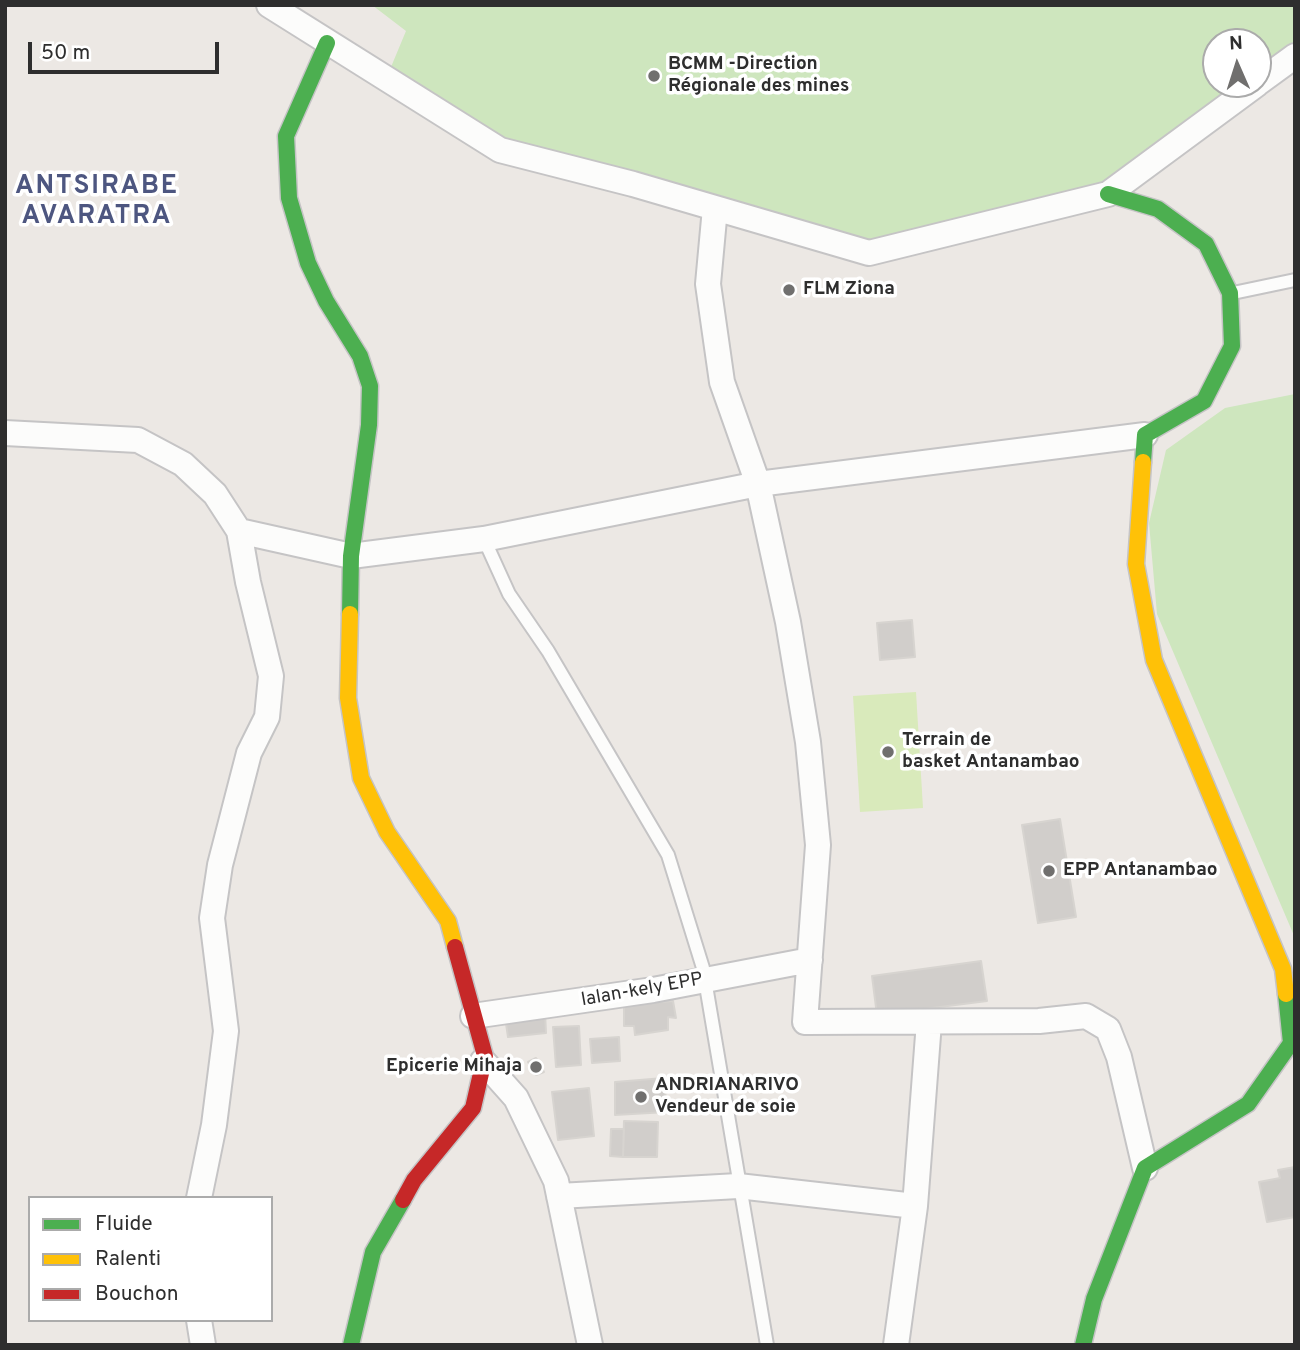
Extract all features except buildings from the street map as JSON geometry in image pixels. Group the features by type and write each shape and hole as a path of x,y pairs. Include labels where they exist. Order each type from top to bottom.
{"street":[{"path":"269,5 500,150 633,184 869,253 1108,194 1239,98"},
{"path":"327,43 286,136 289,198 308,263 326,301 360,356 370,386 369,425 351,556 348,698 361,778 387,832 448,921 485,1056 473,1108 414,1180 373,1252 351,1345"},
{"path":"1272,73 1295,56"},
{"path":"239,531 351,556 484,540 758,484 1146,435 1204,401 1232,346 1230,293 1206,244 1158,209 1108,194"},
{"path":"715,208 708,284 722,382 758,484 788,622 808,742 818,845 805,1022 1039,1021 1086,1016 1108,1029 1119,1056 1145,1168 1094,1299 1083,1345"},
{"path":"5,433 138,440 183,464 215,494 239,531 248,582 271,676 267,717 249,753 220,864 212,918 226,1031 214,1125 199,1196"},
{"path":"1145,1168 1248,1104 1291,1043 1283,969 1154,660 1136,564 1146,435"},
{"name":"lalan-kely EPP","path":"473,1016 653,990 810,960"},
{"path":"896,1345 915,1206 929,1022"},
{"path":"484,1061 516,1098 556,1181 590,1345"},
{"path":"559,1196 738,1186 915,1206"},
{"path":"199,1322 202,1345"}],"lane":[{"path":"1230,293 1295,280"},
{"path":"484,540 509,594 560,672 668,855 703,968 767,1345"}],"green space":[{"path":"372,5 1295,5 1295,56 1272,73 1272,28 1202,28 1202,98 1238,98 1108,194 869,253 500,150 386,79 406,31"},
{"path":"1295,394 1295,938 1157,614 1149,523 1166,450 1225,408"},
{"name":"Terrain de basket Antanambao","path":"916,692 923,808 860,812 853,696"}],"traffic: fast":[{"path":"327,43 286,136 289,198 308,263 326,301 360,356 370,386 369,425 351,556 350,614"},
{"path":"1108,194 1158,209 1206,244 1230,293 1232,346 1204,401 1145,435 1143,462"},
{"path":"1083,1345 1094,1299 1145,1168 1248,1104 1291,1043 1286,994"},
{"path":"351,1345 373,1252 403,1200"}],"traffic: slow":[{"path":"1143,462 1136,564 1154,660 1283,969 1286,994"},
{"path":"350,614 348,698 361,778 387,832 448,921 455,947"}],"traffic: jam":[{"path":"403,1200 414,1180 473,1108 485,1056 455,947"}],"place":[{"name":"BCMM -Direction Régionale des mines","path":"654,76"},
{"name":"FLM Ziona","path":"789,290"},
{"name":"Terrain de basket Antanambao","path":"888,752"},
{"name":"EPP Antanambao","path":"1049,871"},
{"name":"Epicerie Mihaja","path":"536,1067"},
{"name":"ANDRIANARIVO Vendeur de soie","path":"641,1097"}],"district":[{"name":"ANTSIRABE AVARATRA","path":"97,203"}]}
